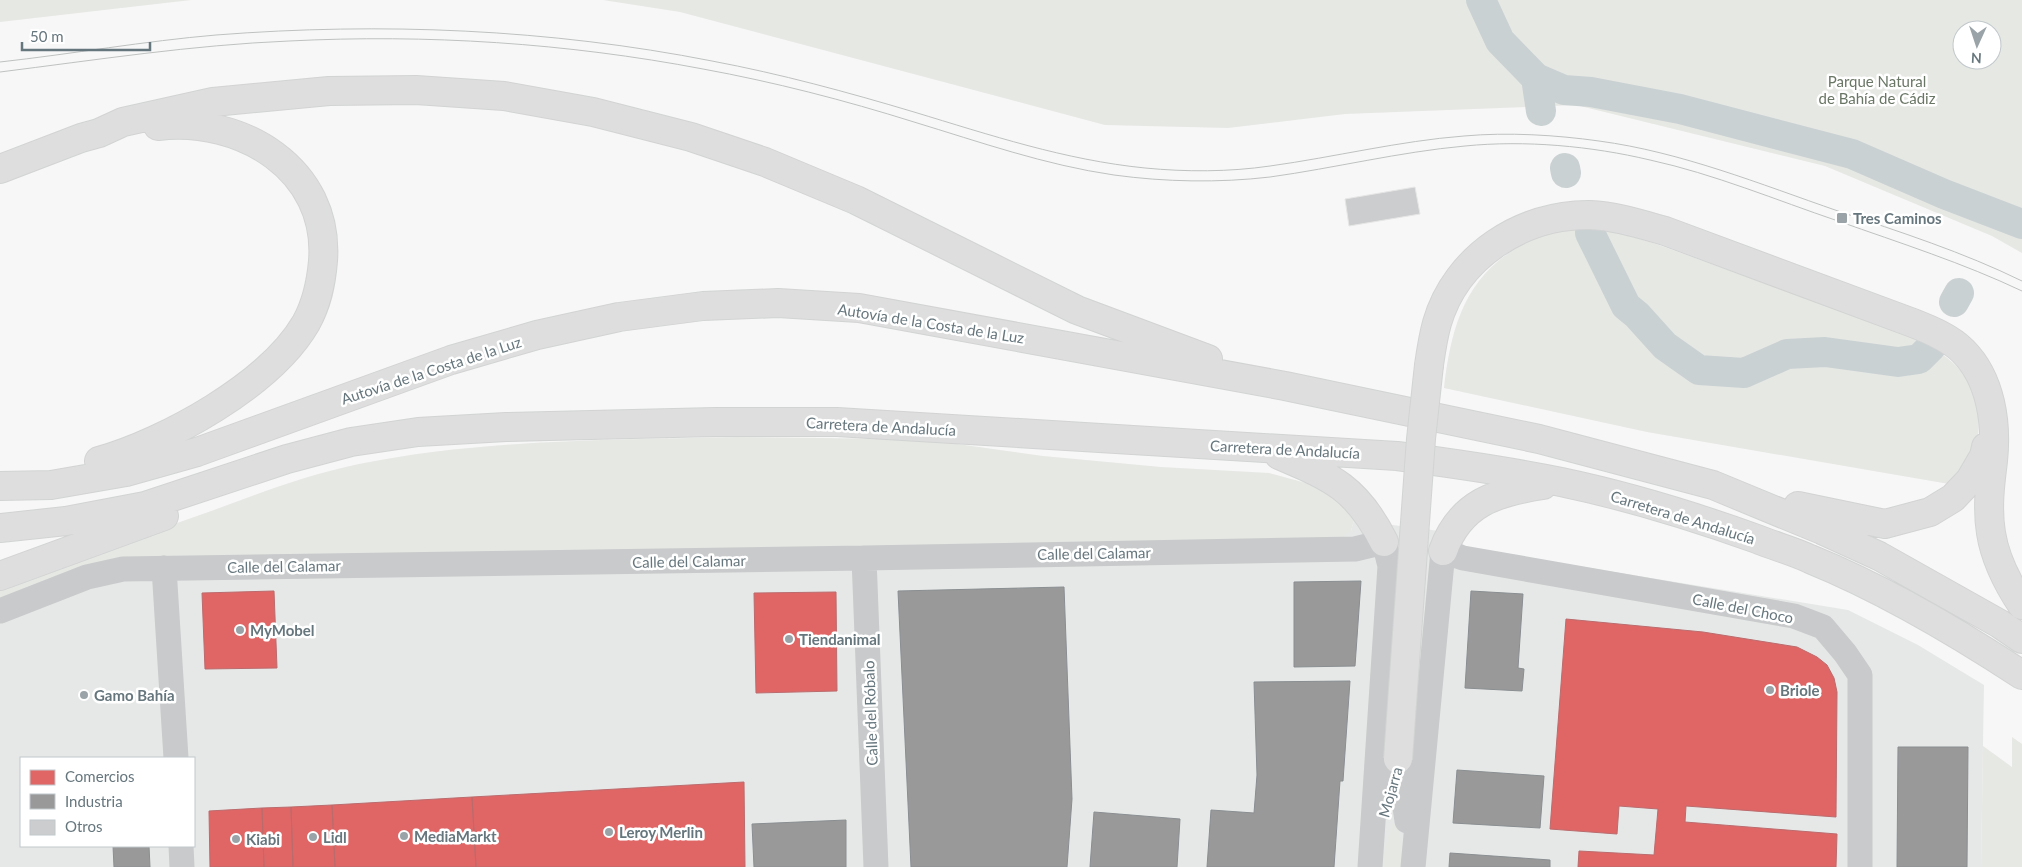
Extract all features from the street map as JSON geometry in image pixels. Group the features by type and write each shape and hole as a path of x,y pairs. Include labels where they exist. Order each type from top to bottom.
{"highway":[{"path":"0,169 123,122 213,102 329,91 416,90 504,96 593,112 691,137 765,162 865,205 1077,310 1285,386 1540,439 1713,485 1738,494 1879,556 2000,624 2022,639"},
{"path":"51,485 74,468 125,453 166,436 212,409 261,374 290,346 306,323 318,297 322,274 324,248 322,227 317,210 305,188 290,168 269,151 242,136 213,127 178,124 90,136"},
{"path":"1398,760 1421,440 1429,365 1436,324 1447,299 1467,268 1479,256 1516,231 1543,220 1567,216 1592,215 1623,219 1665,230 1938,334 1962,350 1977,368 1985,384 1993,421 1993,459 1989,482 1991,534 2009,584 2022,606"},
{"name":"Autovía de la Costa de la Luz","path":"0,486 51,485 126,472 197,452 451,360 537,336 619,317 702,306 778,303 859,308 1285,386"},
{"path":"1738,494 1885,524 1930,512 1953,498 1970,480 1984,456 1993,421"},
{"name":"Carretera de Andalucía","path":"506,426 837,422 1396,456 1468,466 1561,482 1622,497 1704,520 1810,558 1887,595 1987,652 2022,675"},
{"path":"0,528 66,521 145,506 287,459 351,442 418,432 506,426"},
{"path":"0,576 293,471 355,455 418,445 506,426"},
{"path":"1262,448 1328,476 1345,489 1363,506 1384,542"},
{"path":"1443,552 1449,535 1469,510 1487,499 1512,490 1561,482"}],"street":[{"name":"Calle del Calamar","path":"0,611 87,576 123,569 864,558 1355,548 1384,542"},
{"path":"1370,864 1390,566 1384,542"},
{"path":"1413,865 1443,552"},
{"name":"Calle del Choco","path":"1443,552 1463,558 1794,616 1823,627 1846,653 1860,674 1860,867"},
{"name":"Calle del Róbalo","path":"864,558 876,867"},
{"path":"164,568 176,757"},
{"name":"Mojarra","path":"1370,864 1398,760"},
{"name":"Mojarra","path":"1398,760 1413,865"},
{"path":"181,847 182,867"}],"shaded area":[{"path":"1354,520 1463,534 1462,543 1467,548 1848,610 1918,645 1984,685 1981,867 0,867 0,601 84,568 1351,531"}],"green space":[{"path":"0,0 191,0 0,22"},
{"name":"Parque Natural de Bahía de Cádiz","path":"603,0 2022,0 2022,253 1992,236 1825,166 1576,105 1345,114 1228,128 1105,125 680,12"},
{"path":"1574,228 1613,231 1659,245 1909,336 1935,349 1965,376 1976,401 1979,425 1977,445 1972,458 1949,484 1647,432 1444,388 1451,344 1457,324 1464,305 1487,271 1503,257 1523,244 1542,236"},
{"path":"735,437 899,439 943,442 1043,456 1161,467 1269,473 1317,486 1336,498 1348,510 1354,520 1351,531 1341,538 122,560 0,601 0,589 268,490 304,478 359,464 406,456 500,445 594,440"},
{"path":"2012,737 2022,744 2022,867 1981,867 1983,746 2012,767"},
{"path":"1392,824 1399,825 1403,867 1380,867"}],"building: Comercios":[{"name":"MyMobel","path":"274,591 277,668 205,669 202,593"},
{"path":"836,592 837,691 756,693 754,593"},
{"path":"1566,619 1703,632 1797,647 1817,657 1827,665 1834,678 1837,692 1836,817 1686,806 1685,822 1837,834 1836,867 1578,867 1579,851 1654,855 1658,809 1619,806 1617,834 1550,829"},
{"name":"Leroy Merlin","path":"744,782 745,867 476,867 472,797"},
{"name":"MediaMarkt","path":"472,797 476,867 335,867 332,805"},
{"name":"Lidl","path":"332,805 335,867 293,867 291,807"},
{"path":"291,807 293,867 264,867 262,808"},
{"name":"Kiabi","path":"262,808 264,867 210,867 209,811"}],"building: Industria":[{"path":"1361,581 1355,666 1294,667 1294,582"},
{"path":"1064,587 1072,799 1067,867 911,867 898,591"},
{"path":"1471,591 1523,594 1518,668 1524,669 1522,691 1465,688"},
{"path":"1350,681 1343,781 1340,781 1334,867 1207,867 1211,810 1254,813 1257,775 1254,682"},
{"path":"1898,747 1968,747 1967,867 1897,867"},
{"path":"1457,770 1544,776 1540,828 1453,823"},
{"path":"1094,812 1180,819 1177,867 1090,867"},
{"path":"846,820 846,867 754,867 752,824"},
{"path":"113,847 149,847 150,867 114,867"},
{"path":"1450,853 1550,860 1550,867 1449,867"}],"building: Otros":[{"path":"1415,187 1420,214 1349,226 1345,199"}],"waterway":[{"path":"1481,0 1500,41 1536,78 1564,90 1591,92 1680,109 1852,154 1944,194 2022,224"},
{"path":"1536,78 1541,111"},
{"path":"1565,168 1566,173"},
{"path":"1590,233 1626,306 1637,315 1665,346 1699,370 1744,373 1787,354 1825,352 1898,362 1919,359 1931,347"},
{"path":"1954,302 1959,293"}],"tram line":[{"path":"0,62 216,35 341,29 465,31 589,42 651,50 738,66 839,91 1057,153 1145,168 1208,171 1255,168 1440,138 1481,135 1532,135 1583,139 1630,146 1720,170 1931,243 2022,281"},
{"path":"0,72 253,43 341,39 445,40 548,47 600,53 730,74 835,99 1038,159 1088,171 1133,177 1192,181 1251,179 1416,152 1488,144 1534,144 1581,148 1650,160 1721,180 1931,254 1977,271 2022,291"}],"place":[{"name":"Tres Caminos","path":"1842,218"},
{"name":"MyMobel","path":"240,630"},
{"name":"Tiendanimal","path":"789,639"},
{"name":"Briole","path":"1770,690"},
{"name":"Gamo Bahía","path":"84,695"},
{"name":"Leroy Merlin","path":"609,832"},
{"name":"MediaMarkt","path":"404,836"},
{"name":"Lidl","path":"313,837"},
{"name":"Kiabi","path":"236,839"}]}
